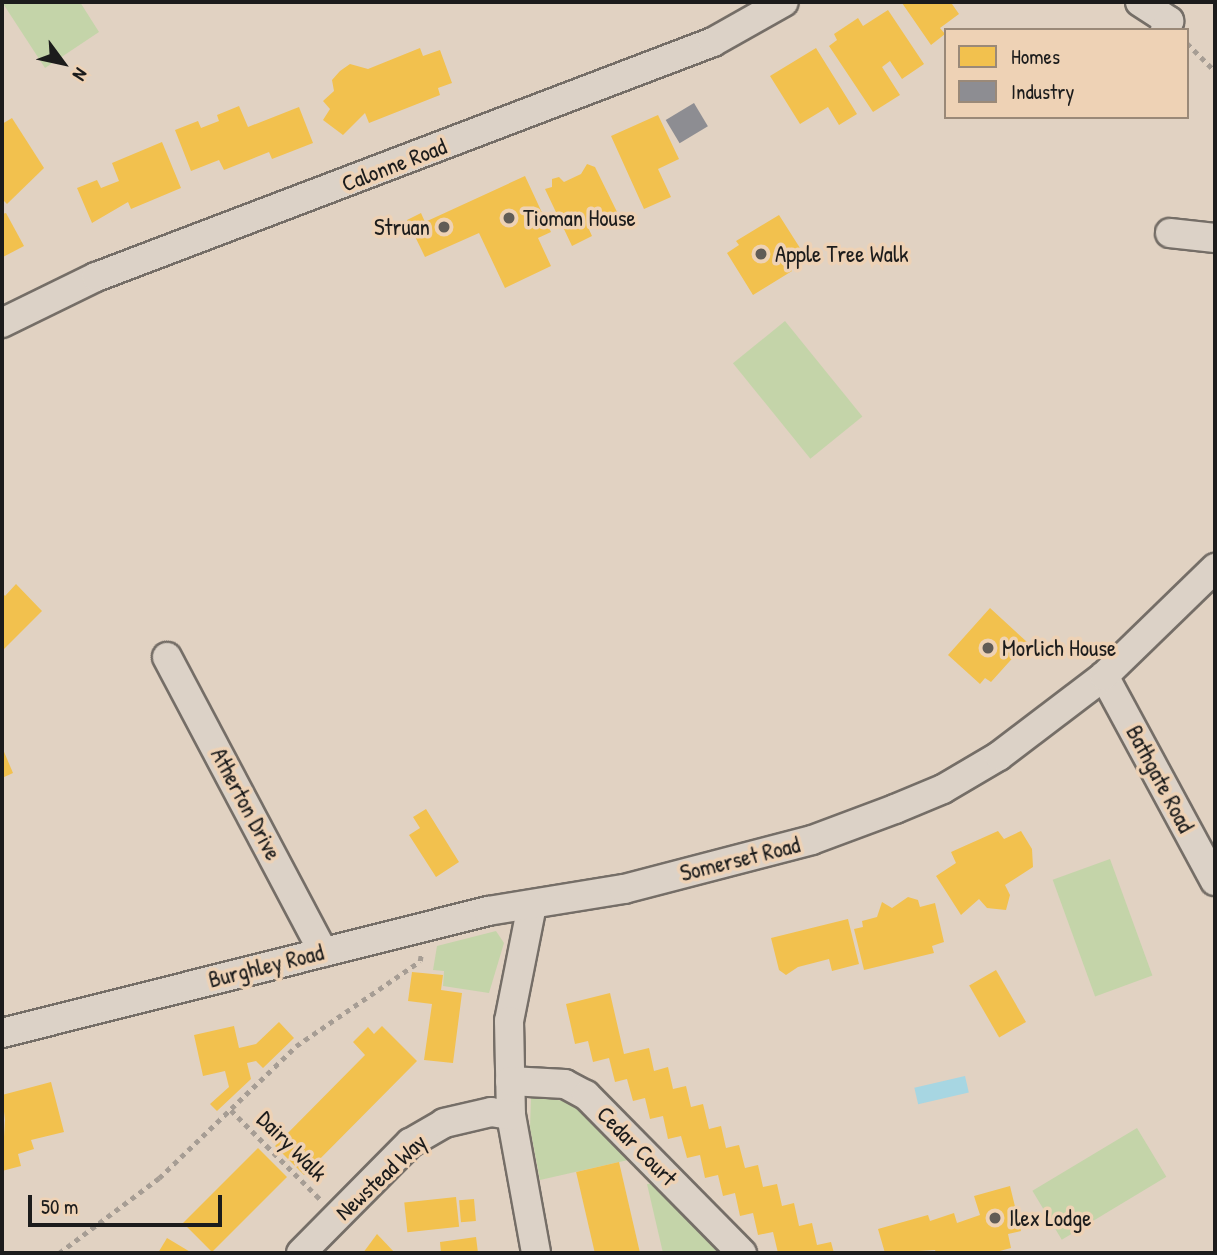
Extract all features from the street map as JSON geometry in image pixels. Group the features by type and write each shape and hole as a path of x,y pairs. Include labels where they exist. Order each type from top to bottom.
{"street":[{"name":"Calonne Road","path":"5,314 713,42 784,2"},
{"path":"1140,2 1169,21 1166,28"},
{"path":"1170,233 1215,238"},
{"name":"Somerset Road","path":"531,905 624,889 812,840 943,789 999,756 1104,676 1215,568"},
{"name":"Atherton Drive","path":"167,657 323,952"},
{"name":"Bathgate Road","path":"1104,676 1215,881"},
{"path":"531,905 509,1021 511,1115 536,1253"},
{"name":"Burghley Road","path":"2,1033 488,911 531,905"},
{"name":"Cedar Court","path":"510,1082 565,1084 586,1095 743,1253"},
{"name":"Newstead Way","path":"301,1253 410,1143 444,1123 491,1112 511,1115"}],"path":[{"path":"1189,45 1215,71"},
{"path":"231,1110 312,1034 420,961 423,929"},
{"name":"Dairy Walk","path":"59,1253 159,1178 231,1110 337,1219"}],"green space":[{"path":"2,2 80,2 99,32 45,68"},
{"path":"785,321 862,417 810,459 733,363"},
{"path":"1110,859 1152,976 1095,996 1053,880"},
{"path":"496,931 504,943 489,993 443,986 444,971 433,970 437,946"},
{"path":"531,1096 571,1102 628,1160 540,1180 530,1128"},
{"path":"1137,1128 1166,1177 1062,1240 1032,1191"},
{"path":"647,1184 652,1184 721,1253 663,1253"}],"water":[{"path":"965,1076 969,1093 918,1104 914,1088"}],"building: Homes":[{"path":"955,2 952,4 959,14 940,28 944,35 931,45 902,3"},
{"path":"888,10 924,64 902,79 890,61 882,67 900,95 873,112 829,46 837,40 834,34 858,18 863,26"},
{"path":"420,48 423,56 440,50 452,83 438,88 440,95 369,123 365,113 343,135 323,120 330,109 323,101 334,91 332,80 340,71 350,64 368,69"},
{"path":"816,48 857,114 839,125 828,107 800,124 770,76"},
{"path":"239,106 248,127 299,107 313,143 272,159 269,152 224,170 219,160 191,171 175,130 198,121 201,128 219,121 217,115"},
{"path":"658,115 679,159 658,169 671,197 644,209 611,136"},
{"path":"12,118 44,168 7,204 2,199 2,124"},
{"path":"162,142 181,188 131,209 128,202 92,223 77,188 97,180 101,188 119,181 112,163"},
{"path":"587,164 595,167 619,216 599,225 597,220 587,225 592,236 572,246 545,189 552,187 552,179 559,177 564,182 581,174"},
{"name":"Tioman House","path":"525,176 551,232 538,238 551,266 505,288 479,233 425,257 407,220 421,213 425,222"},
{"path":"6,213 24,246 3,257 2,214"},
{"name":"Apple Tree Walk","path":"779,215 800,248 787,262 792,271 753,295 727,253 739,245 736,241"},
{"path":"16,584 42,611 2,651 2,592 5,596"},
{"name":"Morlich House","path":"990,608 1027,642 991,682 985,678 980,684 948,655"},
{"path":"2,747 13,773 2,778"},
{"path":"426,809 459,862 436,877 409,835 420,828 413,817"},
{"path":"998,831 1004,839 1021,831 1032,849 1033,867 1005,885 1010,895 1006,910 987,908 979,899 961,915 936,876 956,863 951,852"},
{"path":"908,897 918,900 920,907 935,903 944,942 932,946 934,953 864,970 854,929 863,927 862,921 877,917 882,902 892,908"},
{"path":"848,919 859,964 832,971 829,959 798,967 786,975 779,970 771,938"},
{"path":"996,970 1026,1022 999,1037 969,986"},
{"path":"412,972 443,975 441,990 462,993 453,1063 424,1060 432,1004 408,1001"},
{"path":"610,993 624,1054 649,1048 654,1071 668,1067 673,1089 686,1086 691,1107 703,1104 709,1129 721,1126 726,1148 739,1145 745,1168 758,1165 763,1187 777,1184 782,1206 794,1203 799,1226 812,1223 817,1245 831,1242 834,1253 778,1253 773,1232 758,1235 753,1213 740,1216 735,1193 723,1196 718,1175 705,1178 700,1155 687,1158 681,1136 668,1139 663,1116 650,1119 645,1098 633,1101 627,1079 615,1082 609,1058 593,1062 588,1041 575,1044 566,1004"},
{"path":"279,1022 294,1038 263,1068 256,1061 247,1063 251,1079 217,1111 210,1104 229,1087 225,1071 203,1076 194,1035 234,1026 239,1048 256,1044"},
{"path":"382,1026 417,1061 304,1175 275,1146 365,1055 353,1042 368,1027 374,1034"},
{"path":"51,1082 64,1132 31,1140 34,1149 18,1154 21,1166 2,1171 5,1120 2,1095"},
{"path":"258,1148 287,1177 212,1252 183,1223"},
{"path":"619,1162 640,1253 595,1253 576,1172"},
{"name":"Ilex Lodge","path":"1010,1186 1021,1231 1008,1234 1011,1248 992,1253 936,1253 935,1250 885,1253 878,1229 928,1215 930,1221 954,1213 957,1223 980,1215 974,1196"},
{"path":"456,1197 459,1227 407,1232 404,1202"},
{"path":"474,1199 476,1221 461,1222 459,1200"},
{"path":"377,1234 395,1253 363,1253"},
{"path":"476,1237 478,1253 441,1253 440,1242"},
{"path":"167,1238 192,1253 158,1253"}],"building: Industry":[{"path":"694,103 708,126 680,143 666,120"}],"place":[{"name":"Tioman House","path":"509,218"},
{"name":"Struan","path":"444,227"},
{"name":"Apple Tree Walk","path":"761,254"},
{"name":"Morlich House","path":"988,648"},
{"name":"Ilex Lodge","path":"995,1218"}]}
